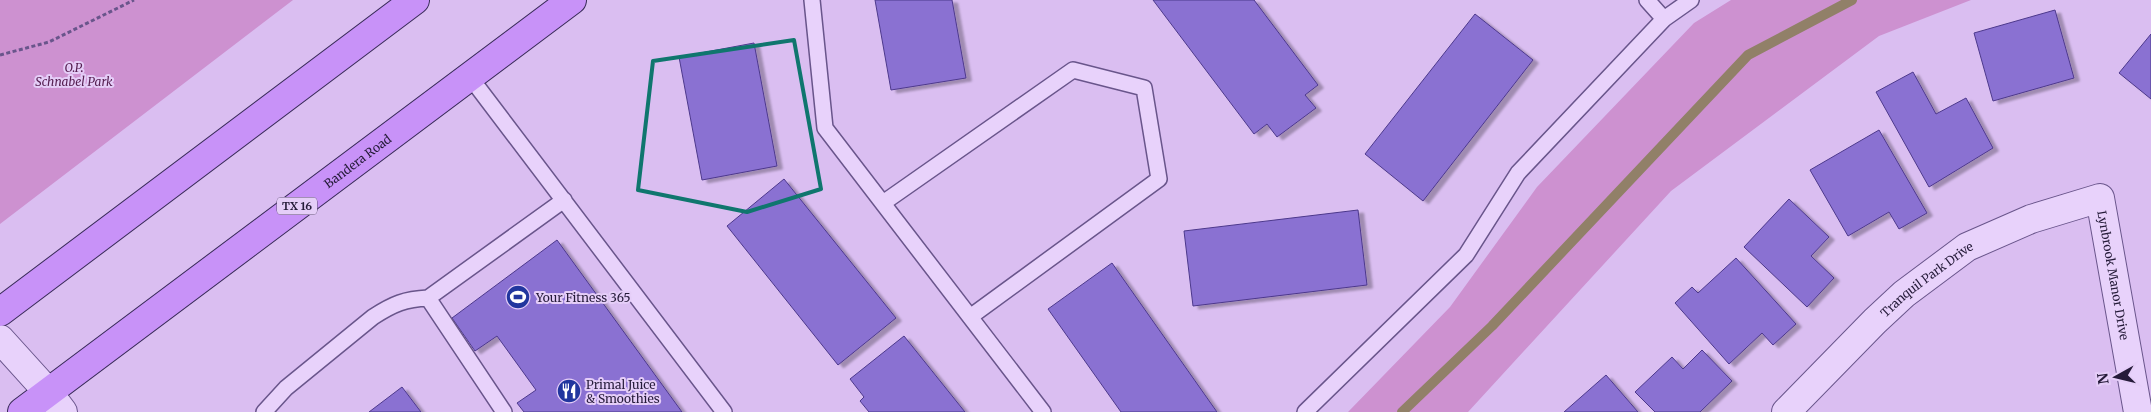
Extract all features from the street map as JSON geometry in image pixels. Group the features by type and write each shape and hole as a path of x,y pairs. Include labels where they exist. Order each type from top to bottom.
{"main road":[{"path":"0,312 415,0"},
{"name":"Bandera Road","path":"22,412 56,402 470,77 572,0"}],"street":[{"name":"Tranquil Park Drive","path":"1786,412 1904,294 1967,247 2031,219 2100,198"},
{"name":"Lynbrook Manor Drive","path":"2100,198 2138,412"},
{"path":"0,339 56,402"}],"lane":[{"path":"812,0 825,128 1043,412"},
{"path":"1647,0 1664,19"},
{"path":"1306,412 1466,255 1518,173 1664,19 1692,0"},
{"path":"883,203 1072,70 1144,88 1159,180 970,317"},
{"path":"470,77 724,412"},
{"path":"264,412 286,388 373,318 407,299 428,298 564,200"},
{"path":"428,298 504,412"}],"path":[{"path":"0,55 49,42 135,0"}],"highlighted area":[{"path":"794,40 821,189 747,212 638,190 653,61"}],"green space":[{"name":"O.P. Schnabel Park","path":"0,0 293,0 0,224"},
{"path":"1731,0 1971,0 1879,36 1671,191 1468,412 1348,412 1450,307 1537,187 1694,23"}],"building":[{"path":"875,0 952,0 966,78 891,90"},
{"path":"1153,0 1254,0 1318,85 1305,95 1316,108 1277,137 1267,124 1254,134"},
{"path":"2055,10 2074,78 1993,101 1974,33"},
{"path":"1475,14 1533,60 1423,201 1365,154"},
{"path":"2151,34 2151,99 2119,73"},
{"path":"754,43 777,166 702,180 679,57"},
{"path":"1913,72 1936,114 1966,98 1993,148 1929,187 1876,92"},
{"path":"1879,130 1927,213 1899,229 1889,212 1848,236 1810,170"},
{"path":"784,179 896,318 838,365 727,226"},
{"path":"1789,199 1829,237 1811,256 1834,278 1807,307 1744,247"},
{"path":"1358,210 1367,285 1193,306 1184,231"},
{"path":"557,240 682,412 524,412 517,403 536,390 497,336 475,351 452,318"},
{"path":"1736,258 1796,324 1773,345 1762,333 1729,364 1675,303 1692,287 1698,293"},
{"path":"1112,263 1217,412 1121,412 1048,309"},
{"path":"904,336 965,412 869,412 860,401 864,397 850,379"},
{"path":"1702,350 1732,381 1700,412 1655,412 1635,392 1672,357 1683,369"},
{"path":"1606,375 1638,412 1564,412"},
{"path":"402,387 421,412 369,412"}],"waterway":[{"path":"1402,412 1492,326 1748,55 1852,0"}],"place":[{"name":"Your Fitness 365","path":"518,297"},
{"name":"Primal Juice & Smoothies","path":"569,391"}]}
